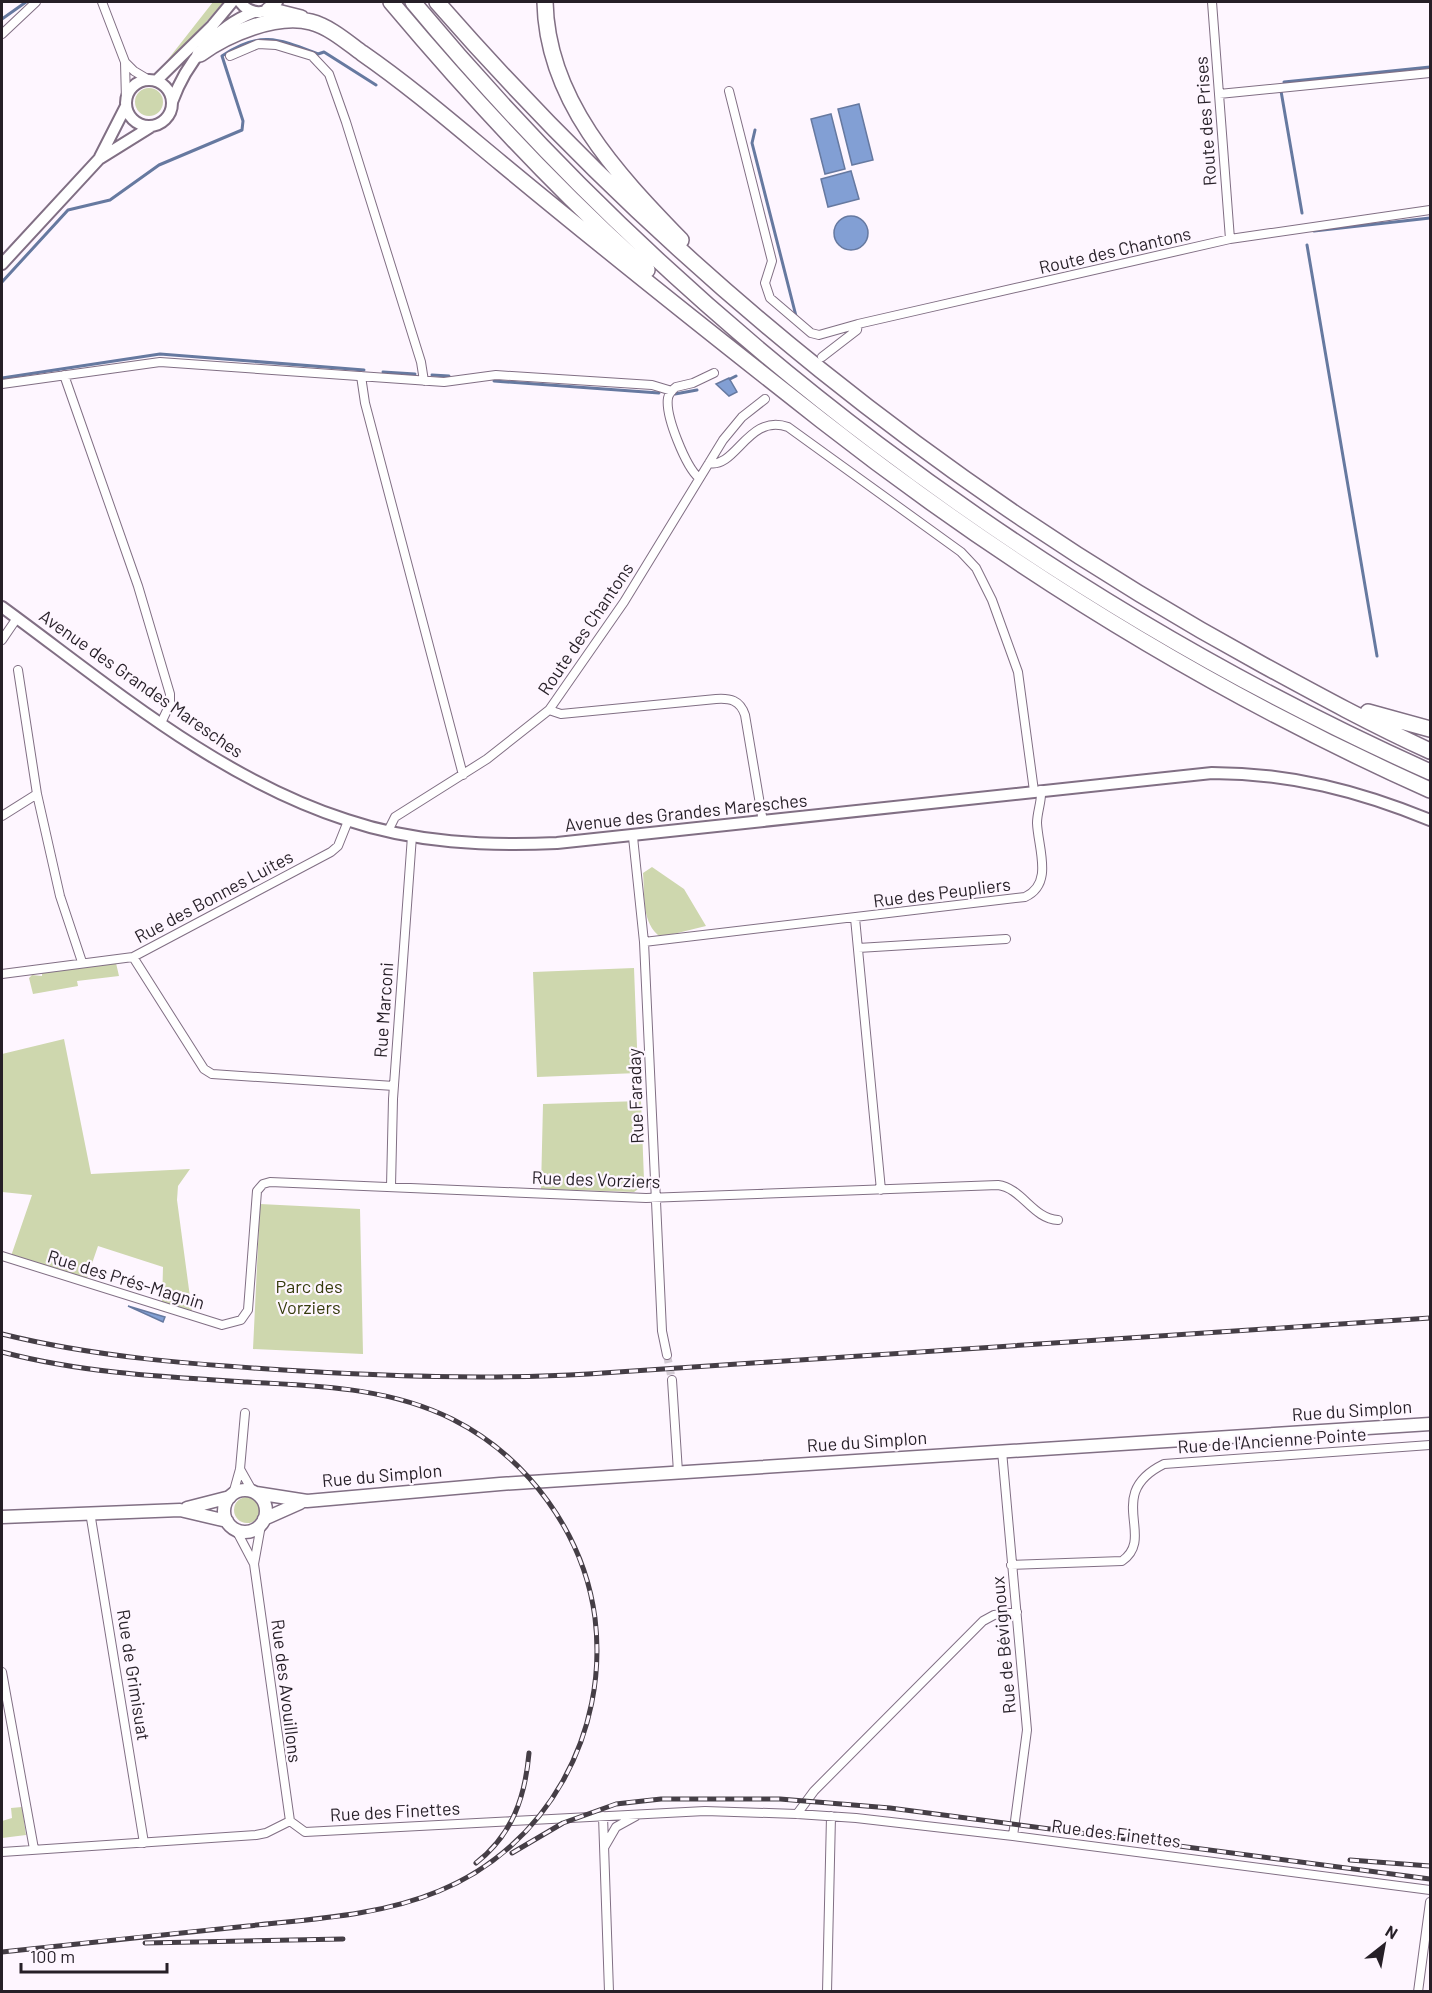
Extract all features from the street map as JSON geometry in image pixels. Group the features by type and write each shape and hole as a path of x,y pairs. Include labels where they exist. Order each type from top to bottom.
{"highway":[{"path":"391,2 477,100 624,249 822,421"},
{"path":"413,2 506,106 618,220 735,327 868,435 983,519 1147,624 1273,694 1431,772"},
{"path":"437,2 527,102 614,191 685,256 782,339 902,434 1041,532 1177,617 1285,677 1431,751"},
{"path":"545,2 549,38 558,72 568,98 592,139 670,229 782,339"},
{"path":"267,8 310,21 345,40 394,75 580,229 822,421 967,528 1140,639 1266,710 1431,790"},
{"path":"200,54 227,36 255,25 310,21"},
{"path":"1285,677 1363,711 1431,729"}],"main road":[{"path":"99,159 133,86 152,80 212,26 232,2"},
{"path":"240,2 267,8"},
{"path":"2,264 99,159 166,119 182,79 200,54 227,25 267,8"},
{"path":"152,80 167,89 172,102"},
{"path":"126,103 134,121 152,126"},
{"name":"Avenue des Grandes Maresches","path":"2,607 161,723 251,780 348,821 412,836 456,842 512,845 633,837 1188,774 1271,775 1340,788 1431,820"},
{"name":"Rue du Simplon","path":"255,1493 269,1497 307,1501 500,1484 1431,1424"},
{"path":"2,1517 180,1510 232,1496 243,1490 255,1493 266,1506 263,1522 249,1531 180,1510"},
{"path":"231,1525 225,1508 232,1496"},
{"name":"Rue du Simplon","path":"263,1522 307,1501"}],"street":[{"path":"2,34 36,2"},
{"path":"102,2 125,62 126,103"},
{"name":"Route des Prises","path":"1212,2 1230,239"},
{"path":"230,56 252,45 276,45 312,56 329,74 421,362 424,381"},
{"path":"125,62 139,75 152,80"},
{"path":"1219,94 1431,73"},
{"name":"Route des Chantons","path":"729,91 772,261 765,283 770,298 811,333 819,335 858,324 1230,239 1431,210"},
{"path":"822,357 857,330 858,324"},
{"path":"2,384 160,362 444,382 487,375 519,376 652,385 672,391 714,373"},
{"path":"64,375 138,586 171,698 161,723"},
{"path":"361,376 365,403 463,775"},
{"path":"672,391 668,401 672,422 686,462 699,478"},
{"name":"Route des Chantons","path":"388,831 395,817 463,775 523,733 549,710 624,602 731,429 765,399"},
{"path":"709,463 721,462 762,427 772,424 788,427 966,557 988,590 1018,672 1038,790"},
{"path":"2,640 17,618"},
{"path":"18,670 37,794 60,896 82,962"},
{"path":"549,710 561,714 716,699 735,700 746,715 763,822"},
{"name":"Rue des Peupliers","path":"644,942 989,904 1031,895 1040,885 1042,875 1037,820 1038,790"},
{"path":"2,816 37,794"},
{"name":"Rue des Bonnes Luites","path":"2,974 133,957 331,852 338,846 348,821"},
{"name":"Rue Marconi","path":"391,1186 394,1086 412,836"},
{"name":"Rue Faraday","path":"633,837 644,942 662,1332 667,1355"},
{"name":"Rue des Peupliers","path":"855,918 880,1190"},
{"path":"858,948 1006,939"},
{"path":"133,957 204,1069 212,1074 394,1086"},
{"name":"Rue des Vorziers","path":"241,1320 248,1310 257,1191 263,1184 270,1182 656,1198 1003,1185 1046,1217 1058,1220"},
{"name":"Rue des Prés-Magnin","path":"2,1256 222,1325 241,1320"},
{"path":"672,1380 678,1472"},
{"path":"232,1496 240,1469 245,1413"},
{"name":"Rue de l'Ancienne Pointe","path":"1011,1565 1122,1561 1131,1555 1135,1546 1132,1501 1137,1484 1148,1472 1164,1464 1431,1445"},
{"name":"Rue de Bévignoux","path":"1002,1451 1027,1730 1013,1836"},
{"path":"240,1469 255,1493"},
{"name":"Rue de Grimisuat","path":"90,1512 144,1843"},
{"name":"Rue des Avouillons","path":"263,1522 254,1564 290,1821"},
{"name":"Rue des Avouillons","path":"231,1525 254,1564"},
{"path":"797,1814 814,1791 983,1621 994,1615 1017,1612"},
{"path":"2,1672 34,1849"},
{"name":"Rue des Finettes","path":"290,1821 305,1832 705,1811 831,1816 1013,1836 1431,1890"},
{"path":"604,1853 609,1836 616,1827 640,1814"},
{"path":"603,1816 609,1992"},
{"path":"827,1992 831,1816"},
{"path":"2,1852 256,1835 266,1833 290,1821"},
{"path":"1418,1992 1431,1902"}],"green space":[{"path":"213,2 224,2 170,62 162,67"},
{"path":"149,88 159,92 163,102 159,112 149,116 139,112 135,102 139,92"},
{"path":"652,867 684,889 706,926 661,937 655,931 650,925 645,908 643,873"},
{"path":"116,963 119,976 77,981 78,986 33,994 29,978 32,975 42,976 42,973"},
{"path":"634,968 638,1073 537,1077 533,972"},
{"path":"64,1039 91,1174 190,1169 178,1186 177,1200 192,1312 162,1304 163,1267 98,1246 86,1281 11,1256 32,1195 2,1192 2,1054"},
{"path":"641,1101 644,1180 641,1187 634,1192 541,1189 543,1104"},
{"name":"Parc des Vorziers","path":"260,1204 360,1209 363,1354 253,1349"},
{"path":"247,1497 256,1501 260,1510 256,1519 247,1523 238,1519 234,1510 238,1501"},
{"path":"22,1807 26,1835 2,1838 2,1821 12,1818 11,1808"}],"water":[{"path":"859,104 873,160 852,165 838,109"},
{"path":"831,114 845,169 825,174 811,119"},
{"path":"851,171 859,199 828,207 821,179"},
{"path":"851,216 863,221 868,233 863,245 851,250 839,245 834,233 839,221"},
{"path":"729,378 737,392 729,396 716,384"},
{"path":"128,1306 165,1317 163,1322"}],"waterway":[{"path":"2,19 26,2"},
{"path":"2,282 68,210 110,200 159,165 242,130 243,121 222,56 235,48 259,40 270,40 292,44 318,54 324,52 376,85"},
{"path":"1284,82 1430,67"},
{"path":"1281,91 1302,213"},
{"path":"755,130 752,143 796,316"},
{"path":"1314,231 1430,218"},
{"path":"1307,245 1377,656"},
{"path":"2,378 160,354 364,370"},
{"path":"383,372 415,374"},
{"path":"432,375 449,376"},
{"path":"730,379 736,376"},
{"path":"494,381 659,393"},
{"path":"675,394 697,390"}],"tunnel":[{"path":"667,1355 672,1380"}],"railway":[{"path":"2,1334 107,1354 213,1365 398,1375 512,1377 588,1374 1430,1318"},
{"path":"2,1352 62,1365 123,1373 352,1390 403,1400 452,1419 480,1435 505,1454 548,1501 565,1528 579,1557 589,1587 595,1618 597,1661 592,1703 580,1743 563,1781 540,1816 511,1846 477,1871 439,1891 393,1906 345,1915 2,1952"},
{"path":"476,1863 508,1828 520,1800 529,1753"},
{"path":"512,1853 563,1823 616,1804 661,1799 780,1799 890,1808 1430,1879"},
{"path":"1350,1860 1430,1866"},
{"path":"145,1943 343,1939"}]}
